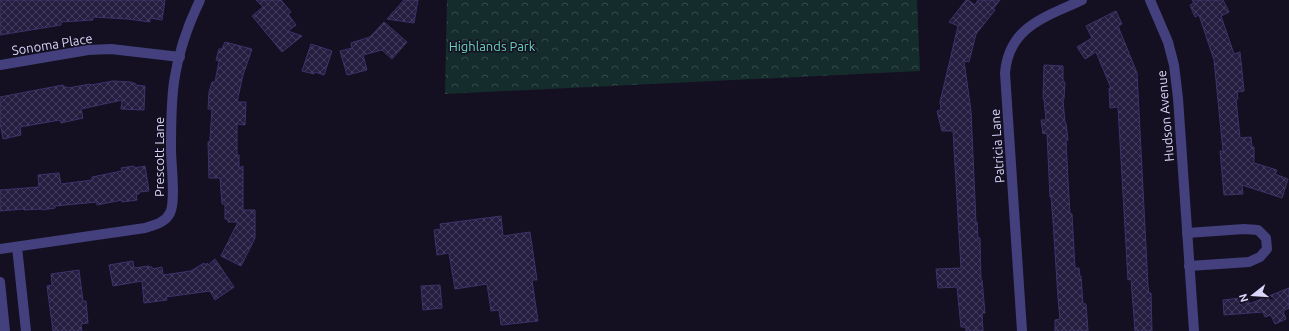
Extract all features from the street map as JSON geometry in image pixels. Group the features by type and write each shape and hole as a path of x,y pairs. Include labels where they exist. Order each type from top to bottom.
{"street":[{"name":"Prescott Lane","path":"0,248 17,247 145,228 166,220 170,214 173,202 171,150 174,80 186,33 200,0"},
{"name":"Patricia Lane","path":"1022,331 1005,73 1006,61 1009,51 1014,43 1023,32 1034,23 1082,0"},
{"name":"Hudson Avenue","path":"1150,0 1168,42 1174,65 1178,98 1194,331"},
{"name":"Sonoma Place","path":"0,65 88,50 111,49 180,57"},
{"path":"1187,233 1244,229 1258,230 1266,238 1267,249 1260,257 1249,262 1189,266"},
{"path":"17,247 26,331"},
{"path":"0,282 5,331"}],"green space":[{"name":"Highlands Park","path":"447,0 917,0 920,71 445,94"}],"building":[{"path":"0,0 165,0 162,20 150,18 150,22 93,17 93,20 61,22 61,25 0,35"},
{"path":"256,0 281,0 291,12 288,14 296,25 288,31 302,36 282,52 252,16 263,7"},
{"path":"404,0 418,0 414,23 387,19"},
{"path":"966,0 975,5 978,0 1000,0 993,9 995,10 976,34 969,62 964,61 971,111 976,223 977,222 978,238 980,238 981,280 985,313 982,313 983,331 966,331 966,327 961,327 957,287 938,288 936,269 961,268 953,131 942,131 937,111 941,110 940,102 958,26 949,22"},
{"path":"1192,0 1223,0 1229,12 1221,16 1234,54 1240,52 1244,91 1237,92 1238,99 1236,99 1240,138 1251,137 1252,147 1254,147 1254,163 1277,170 1275,174 1288,179 1282,198 1242,185 1243,194 1224,195 1220,151 1223,151 1214,60 1199,15 1195,17 1190,5 1194,3"},
{"path":"1116,11 1122,24 1118,26 1137,73 1148,286 1149,293 1151,293 1152,331 1135,331 1131,279 1128,280 1118,107 1110,108 1109,88 1111,88 1096,52 1085,59 1077,47 1092,38 1086,26"},
{"path":"384,22 407,42 392,59 382,50 363,55 367,70 347,75 340,51 352,48 351,43 370,37"},
{"path":"225,42 252,49 243,75 237,102 246,102 245,125 237,124 237,155 239,155 239,168 243,166 243,210 255,210 255,238 241,266 221,256 238,222 228,222 228,219 225,219 225,204 222,204 220,178 209,178 208,142 210,142 212,109 208,109 209,92 212,82 215,82 219,61 216,60 219,49 222,49"},
{"path":"311,44 332,51 324,75 315,72 314,74 302,71"},
{"path":"1044,65 1063,66 1063,82 1065,82 1063,100 1068,140 1066,140 1068,181 1070,214 1072,214 1075,268 1079,268 1080,277 1081,276 1083,304 1086,304 1088,331 1055,331 1055,320 1060,319 1050,197 1047,133 1043,134 1041,120 1046,120 1043,99"},
{"path":"113,81 131,82 135,83 135,85 145,86 144,110 121,109 122,100 81,109 83,118 61,123 60,120 20,127 21,135 3,139 0,123 0,97 63,85 64,87 68,88"},
{"path":"134,166 134,168 145,166 149,191 139,192 139,194 136,194 137,200 122,202 122,200 97,205 97,202 55,206 55,208 42,210 24,209 0,211 0,190 39,187 38,175 59,173 61,184 92,180 92,177 122,171 121,168"},
{"path":"501,216 503,236 530,232 537,280 532,280 538,321 501,325 499,310 491,311 487,284 455,289 449,253 437,255 434,230 441,229 440,224"},
{"path":"215,259 234,287 215,300 210,291 166,297 167,300 144,303 142,281 113,286 109,265 133,261 134,268 149,266 152,267 152,269 162,267 163,275 191,271 204,263 205,265 207,263 208,265"},
{"path":"79,270 83,301 86,301 88,323 81,324 82,331 53,331 47,286 52,285 51,274"},
{"path":"440,285 442,308 423,310 421,286"},
{"path":"1289,288 1289,308 1283,311 1286,319 1275,324 1271,315 1265,317 1263,312 1224,315 1223,300 1249,297 1249,304"}]}
